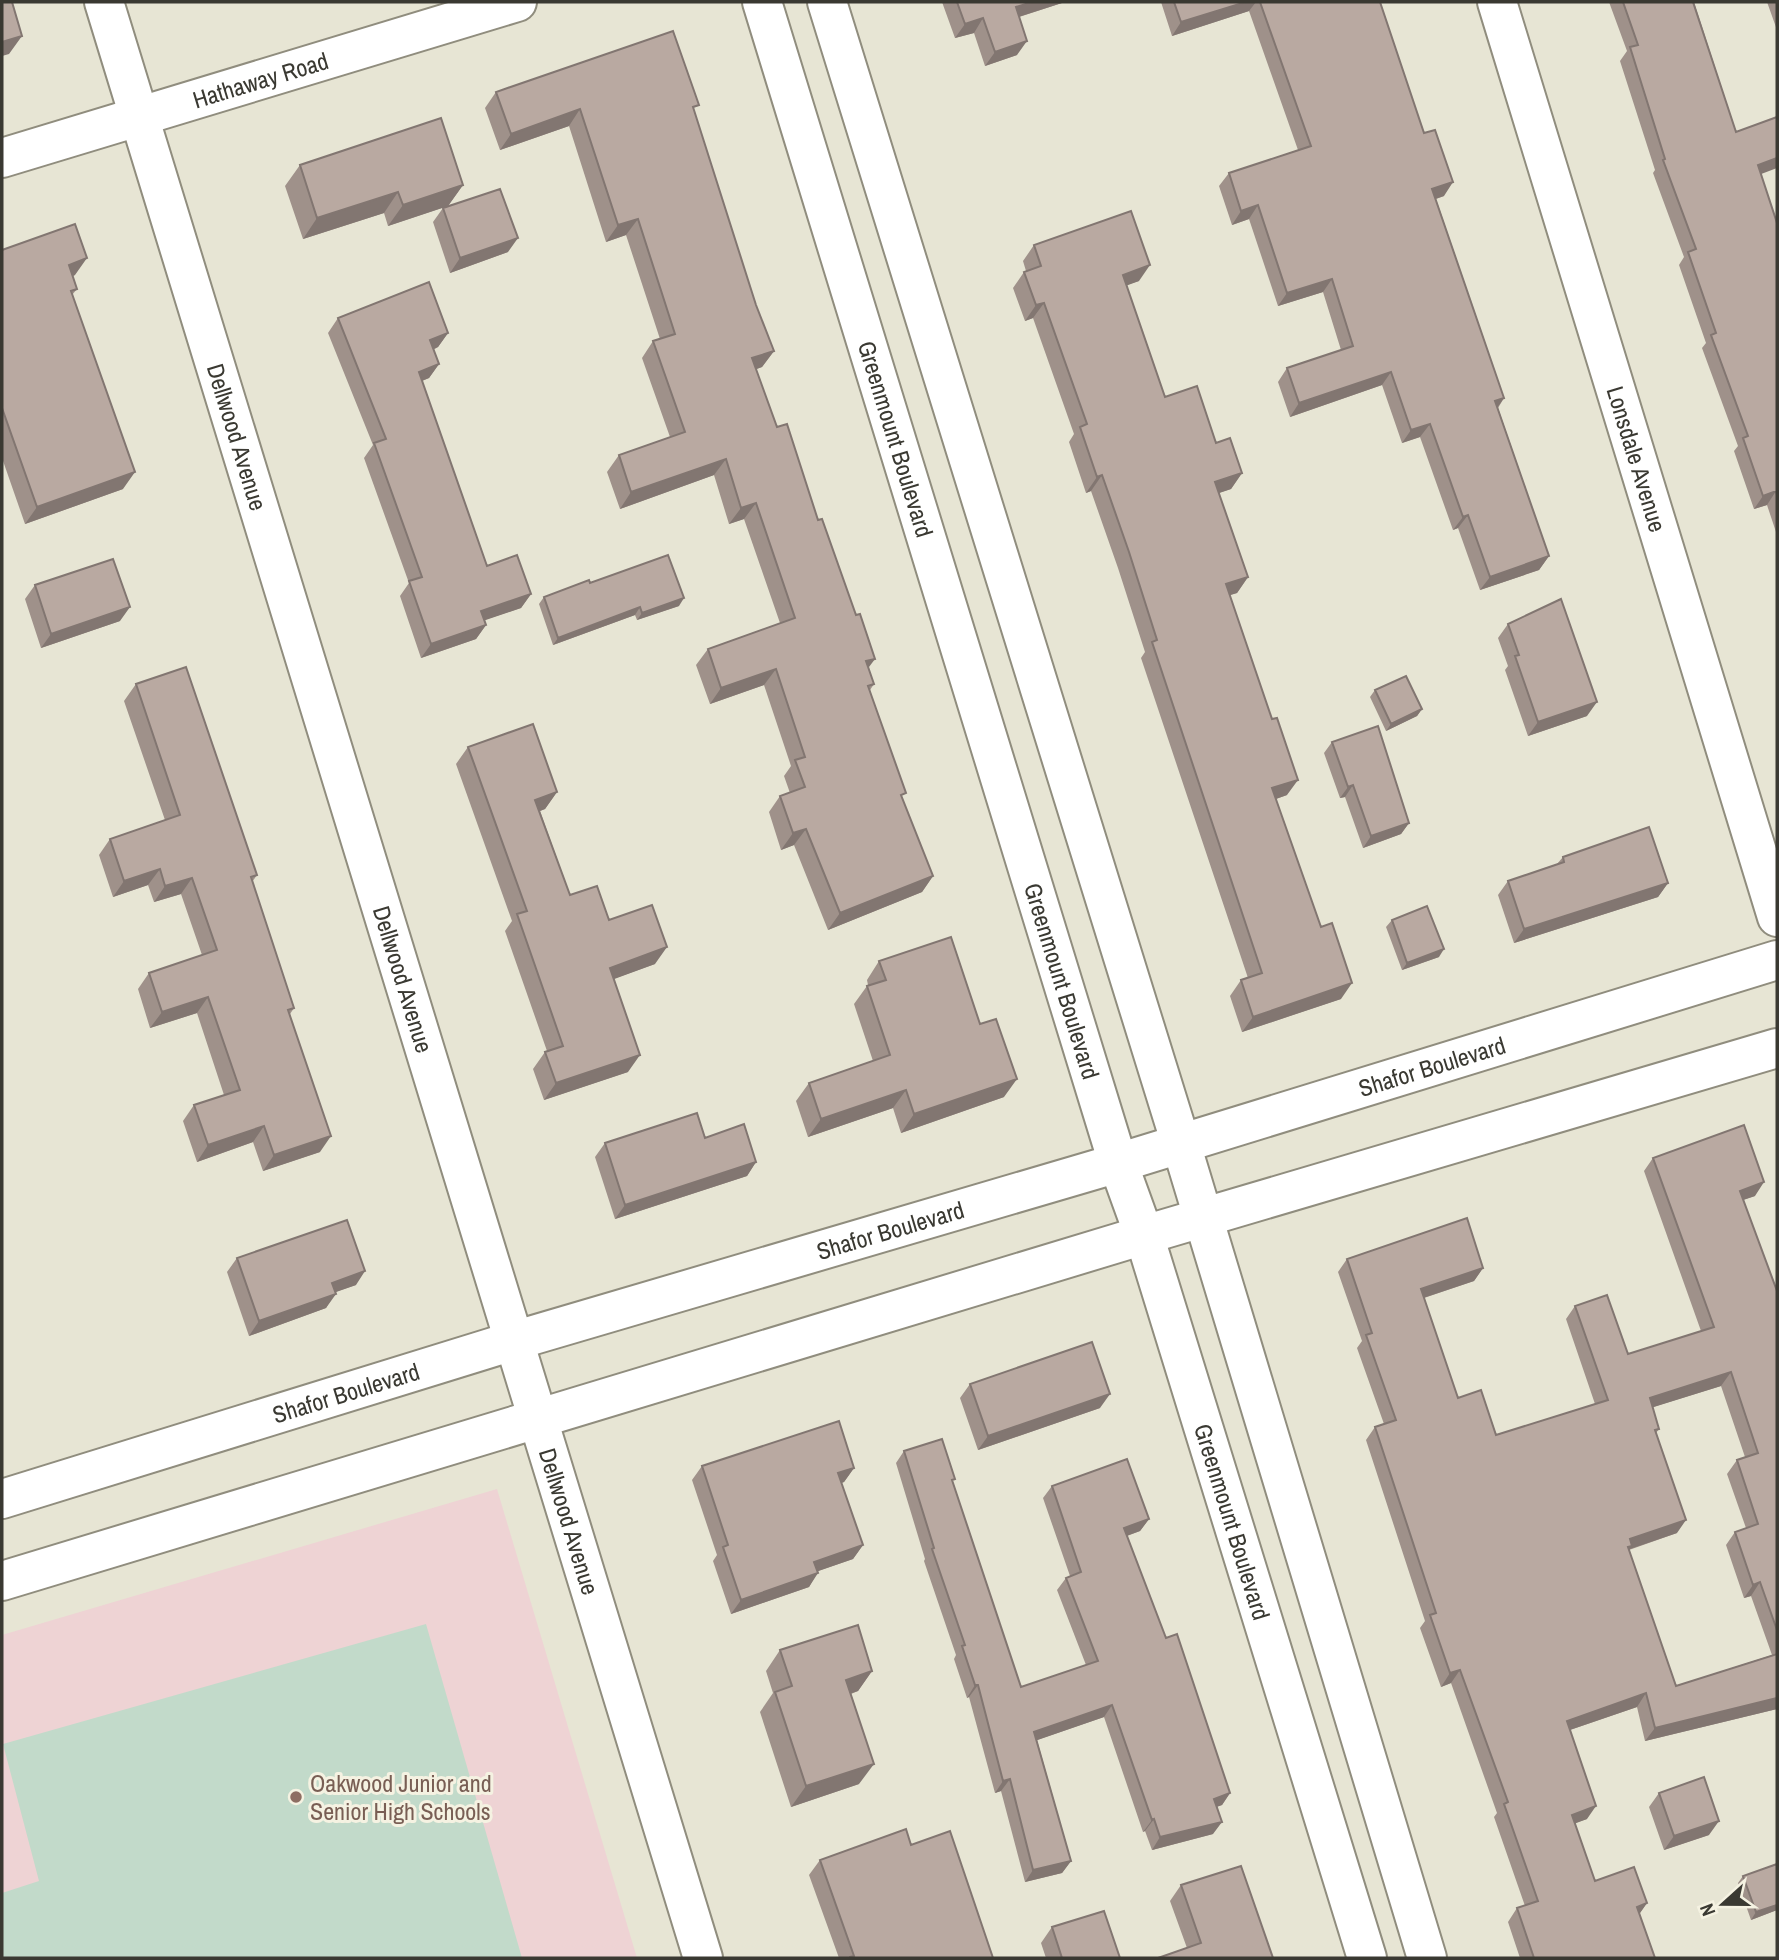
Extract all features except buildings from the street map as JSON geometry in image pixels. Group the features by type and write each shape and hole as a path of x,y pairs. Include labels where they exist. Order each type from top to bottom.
{"street":[{"name":"Dellwood Avenue","path":"104,2 703,1958"},
{"name":"Hathaway Road","path":"2,158 517,2"},
{"name":"Greenmount Boulevard","path":"762,2 1118,1163 1144,1234 1367,1958"},
{"path":"827,2 1181,1144 1427,1958"},
{"name":"Lonsdale Avenue","path":"1497,2 1777,917"},
{"name":"Shafor Boulevard","path":"2,1499 513,1341 1181,1144 1777,960"},
{"path":"2,1581 1144,1234 1777,1048"}],"shaded area":[{"name":"Oakwood Junior and Senior High Schools","path":"497,1489 637,1958 2,1958 2,1635"}],"green space":[{"path":"426,1624 522,1958 2,1958 2,1893 39,1881 3,1744"}],"place":[{"name":"Oakwood Junior and Senior High Schools","path":"296,1797"}]}
